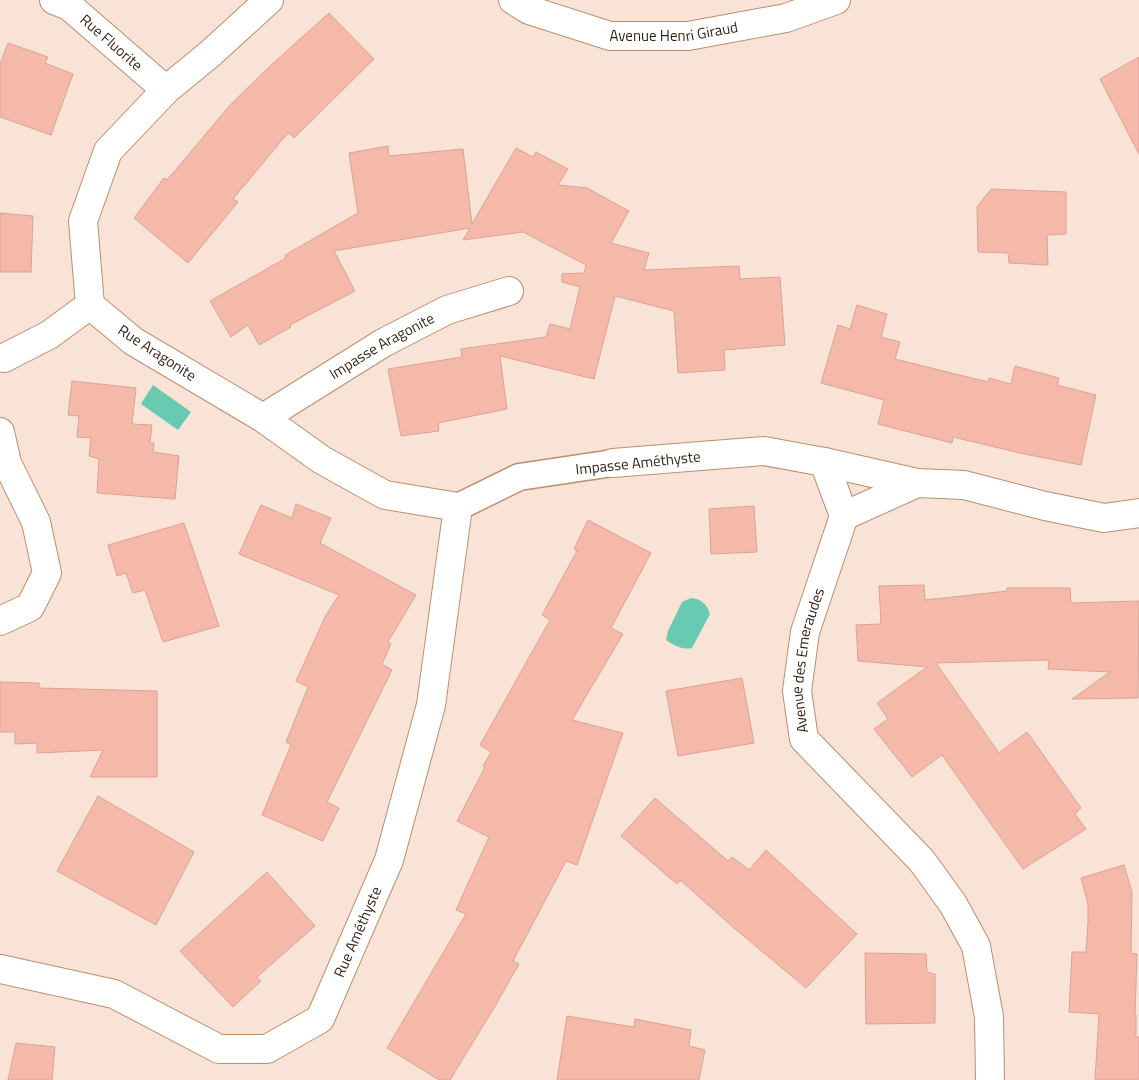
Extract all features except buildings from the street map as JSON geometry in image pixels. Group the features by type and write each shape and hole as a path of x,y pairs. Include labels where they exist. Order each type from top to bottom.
{"street":[{"name":"Rue Fluorite","path":"54,0 69,6 166,90"},
{"path":"1,362 49,336 90,304 83,221 108,151 166,90 211,54 268,0"},
{"name":"Avenue Henri Giraud","path":"513,0 529,10 610,36 688,36 786,18 836,0"},
{"name":"Impasse Aragonite","path":"263,418 383,343 447,310 509,292"},
{"name":"Rue Aragonite","path":"90,304 132,341 263,418 322,460 385,495 458,507"},
{"path":"0,432 7,463 36,522 47,573 30,607 0,621"},
{"name":"Impasse Améthyste","path":"458,507 519,477 613,463 764,451 918,483"},
{"path":"824,462 844,516 918,483 964,485 1045,506 1104,518 1139,513"},
{"name":"Rue Améthyste","path":"0,969 114,994 219,1049 267,1049 320,1019 389,860 394,842 431,704 458,507"},
{"name":"Avenue des Emeraudes","path":"844,516 805,632 797,691 804,739 922,861 953,904 967,929 976,946 989,1017 990,1080"}],"water":[{"path":"153,385 191,412 178,430 141,404"},
{"path":"691,598 703,603 710,614 692,648 682,648 666,640 668,631 682,602"}]}
